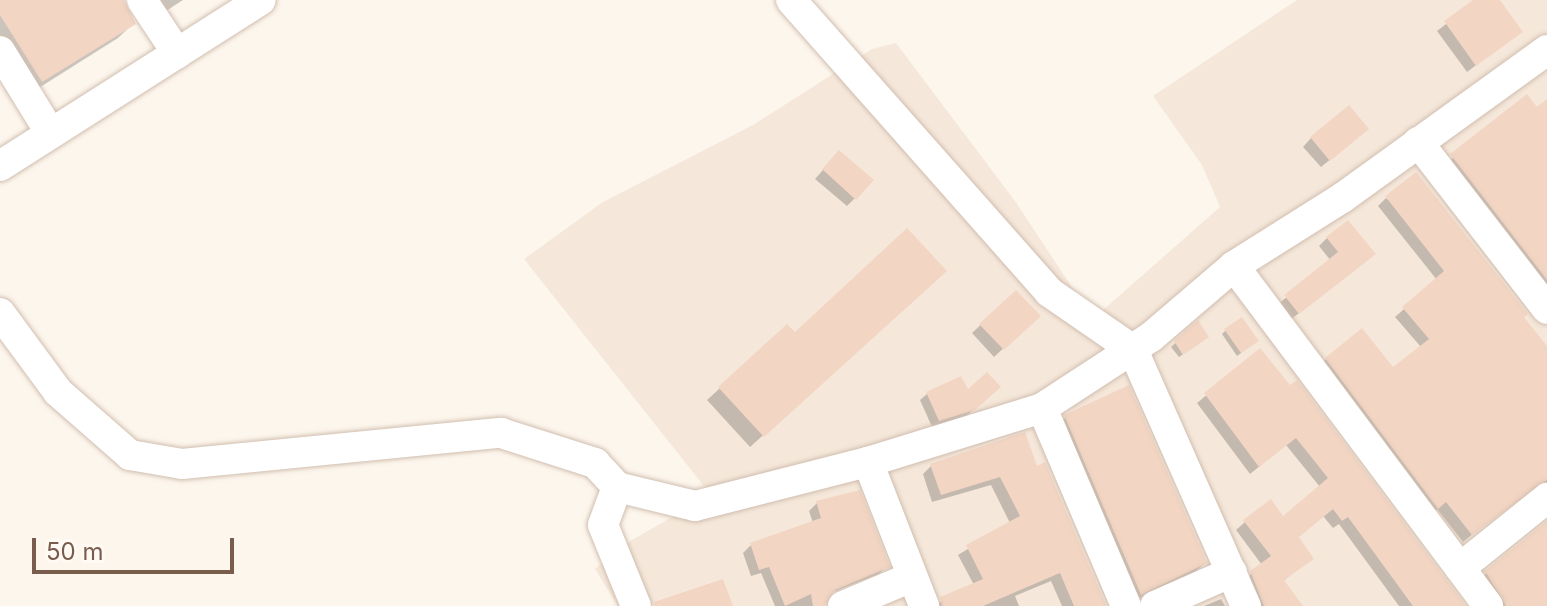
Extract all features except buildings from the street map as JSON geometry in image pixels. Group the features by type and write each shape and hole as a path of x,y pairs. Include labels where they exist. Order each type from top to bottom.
{"street":[{"path":"142,0 177,53"},
{"path":"0,166 261,0"},
{"path":"791,0 1049,292 1133,350 1246,606"},
{"path":"0,313 58,392 130,455 182,464 501,433 595,463 617,487 695,506 868,462 1042,408 1133,350 1234,266 1418,142 1547,50"},
{"path":"0,51 51,134"},
{"path":"1418,142 1547,309"},
{"path":"1234,266 1488,606"},
{"path":"1042,408 1126,606"},
{"path":"868,462 924,606"},
{"path":"617,487 603,525 636,606"},
{"path":"1460,568 1547,498"},
{"path":"1155,606 1232,572"},
{"path":"843,606 912,577"}],"shaded area":[{"path":"1297,0 1547,0 1547,606 618,606 595,569 630,541 711,495 524,259 603,202 753,125 872,49 896,43 1015,201 1093,319 1220,207 1202,165 1153,96"}]}
